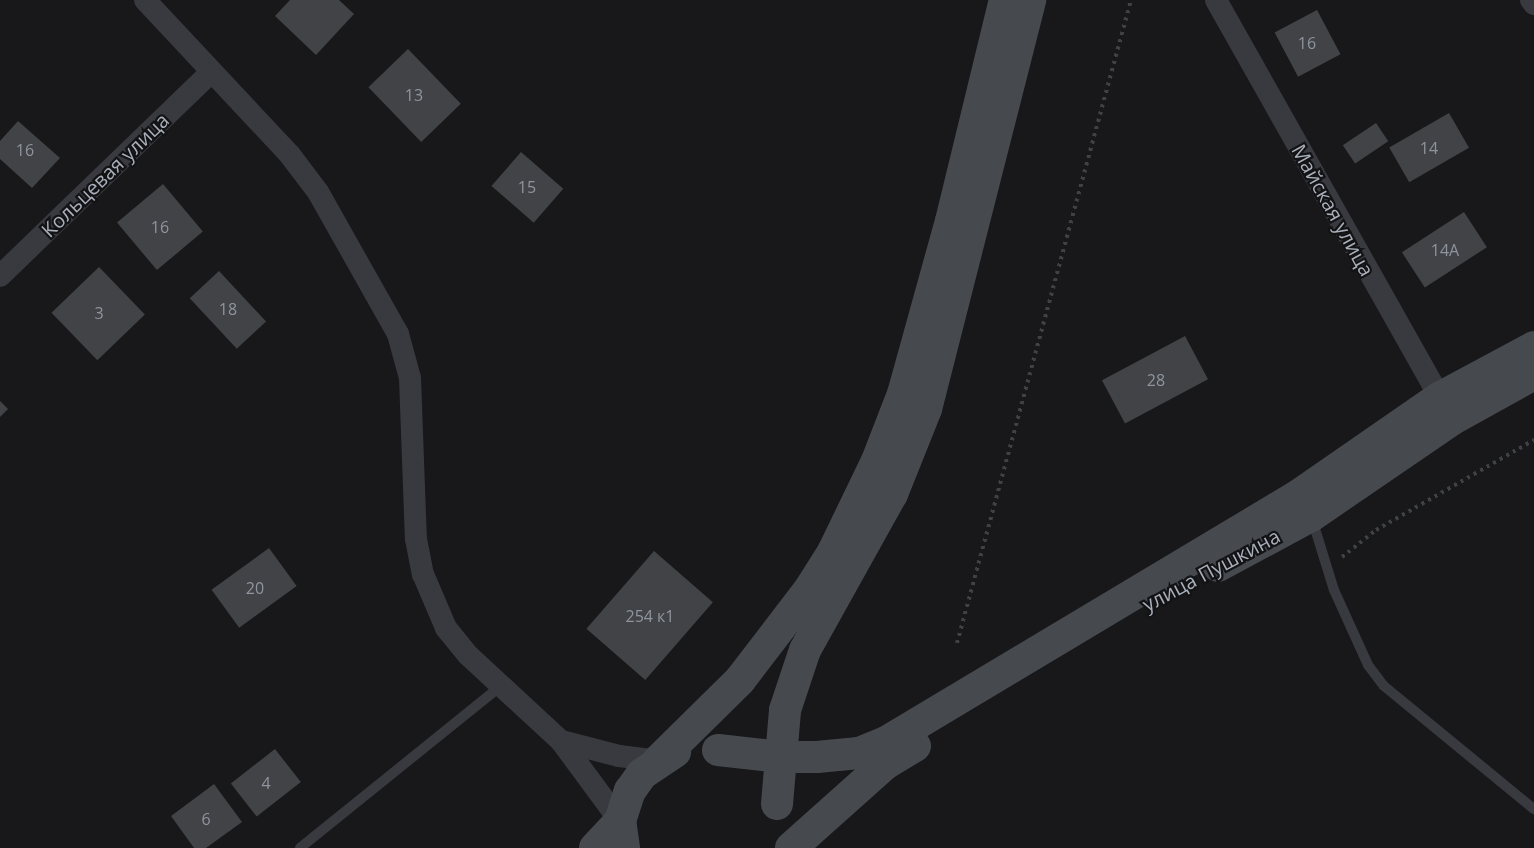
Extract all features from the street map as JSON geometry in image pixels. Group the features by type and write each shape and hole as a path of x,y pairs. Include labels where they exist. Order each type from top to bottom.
{"main road":[{"path":"595,848 622,835 630,791 740,680 809,590 833,552 877,461 903,394 1005,0"},
{"path":"778,848 781,826 777,804 791,690 815,630 892,494 926,409 1030,0"},
{"path":"1445,409 1534,346"},
{"name":"улица Пушкина","path":"791,848 872,759 1127,615 1305,506 1445,409 1534,374"},
{"path":"791,690 797,723 812,740 872,759"},
{"path":"658,761 698,748 781,757 872,759"},
{"path":"718,750 755,768 777,804"}],"street":[{"path":"145,0 169,8 210,73 290,155 318,192 398,334 410,378 416,539 423,574 446,628 501,686 561,741 622,835"},
{"name":"Майская улица","path":"1216,0 1445,409"},
{"path":"1531,0 1534,4"},
{"name":"Кольцевая улица","path":"0,276 210,73"},
{"path":"561,741 619,756 658,761"}],"lane":[{"path":"1305,506 1327,568 1368,665 1384,686 1534,809"},
{"path":"300,848 501,686"}],"path":[{"path":"957,643 1131,0"},
{"path":"1327,568 1376,530 1534,440"}],"building":[{"path":"290,0 339,0 354,14 316,55 275,16"},
{"path":"1317,10 1340,54 1298,77 1275,33"},
{"path":"408,49 461,104 421,142 368,87"},
{"path":"1449,113 1469,148 1409,182 1389,148"},
{"path":"18,121 60,158 32,188 0,159 0,141"},
{"path":"1376,123 1388,141 1355,164 1343,145"},
{"path":"521,152 563,189 534,223 491,186"},
{"path":"163,184 203,231 157,270 117,223"},
{"path":"1464,212 1487,247 1425,288 1402,252"},
{"path":"99,267 145,314 97,360 52,313"},
{"path":"219,271 266,321 237,349 190,298"},
{"path":"1185,336 1208,379 1125,423 1102,380"},
{"path":"0,401 8,409 0,417"},
{"path":"269,548 297,586 239,628 212,590"},
{"path":"654,551 713,602 645,680 586,629"},
{"path":"275,749 301,782 257,817 231,783"},
{"path":"214,784 242,822 206,848 194,848 171,816"}]}
